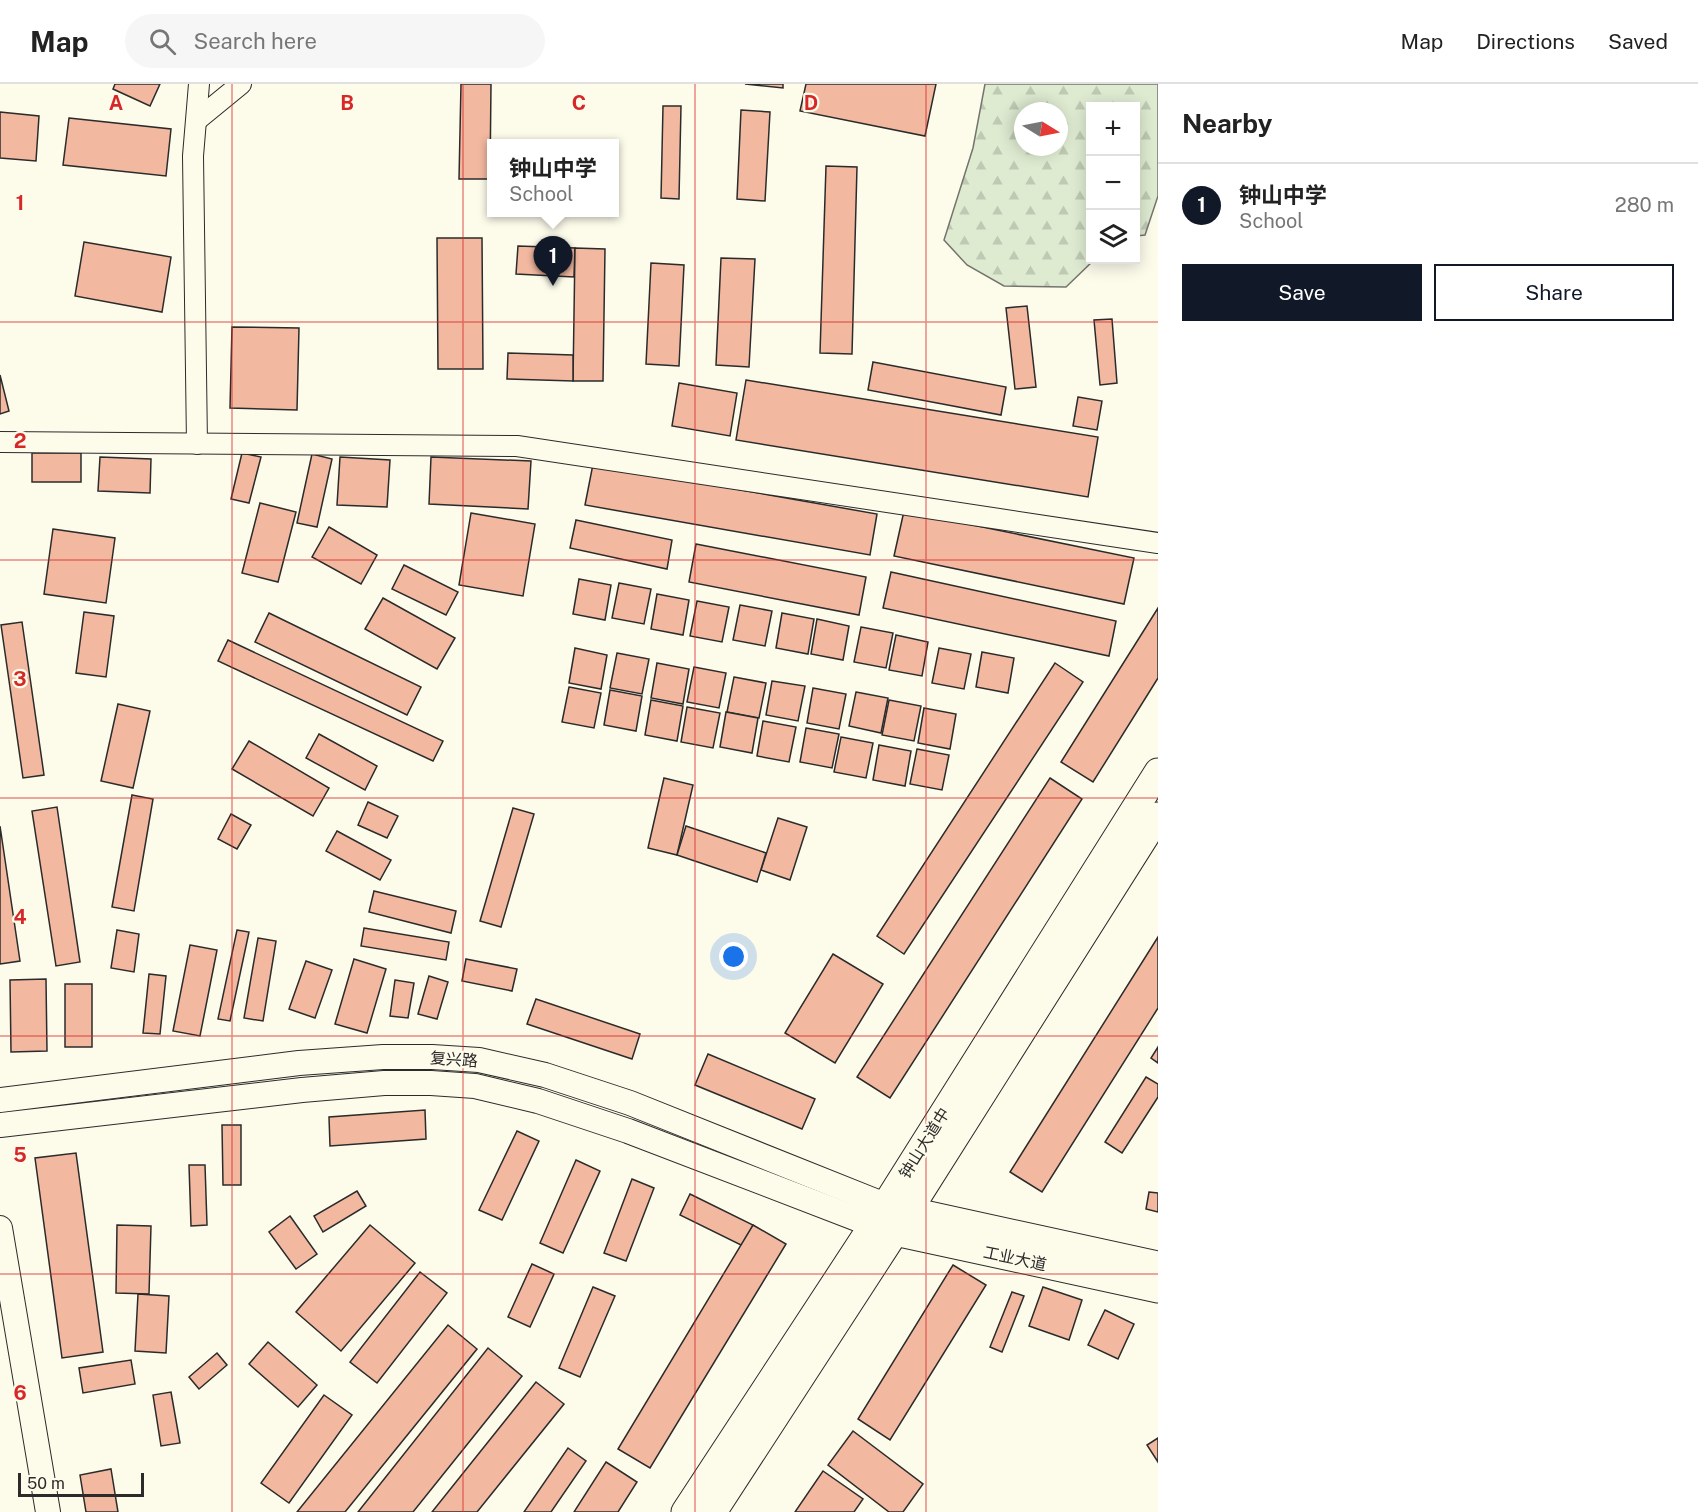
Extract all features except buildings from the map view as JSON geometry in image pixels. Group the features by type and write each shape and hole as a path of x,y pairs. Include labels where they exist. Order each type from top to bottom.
{"highway":[{"name":"钟山大道中","path":"713,1512 1158,772"},
{"name":"钟山大道中","path":"685,1512 890,1219 1158,816"},
{"name":"工业大道","path":"890,1219 1158,1265"},
{"name":"工业大道","path":"890,1219 1158,1289"}],"main road":[{"name":"复兴路","path":"0,1100 310,1062 383,1057 479,1060 545,1075 630,1103 890,1219"},
{"name":"复兴路","path":"0,1125 302,1090 384,1083 475,1086 538,1101 890,1219"},
{"path":"0,1228 48,1512"},
{"path":"0,1317 33,1512"}],"street":[{"path":"197,444 193,156 200,84"},
{"path":"196,120 241,84"},
{"path":"0,442 518,446 1158,543"}],"green space":[{"path":"985,84 1158,84 1158,196 1145,235 1140,236 1140,102 1086,102 1086,264 1090,264 1066,287 1004,286 967,265 944,240 973,148"}],"place":[{"name":"钟山中学","path":"553,286"}]}
